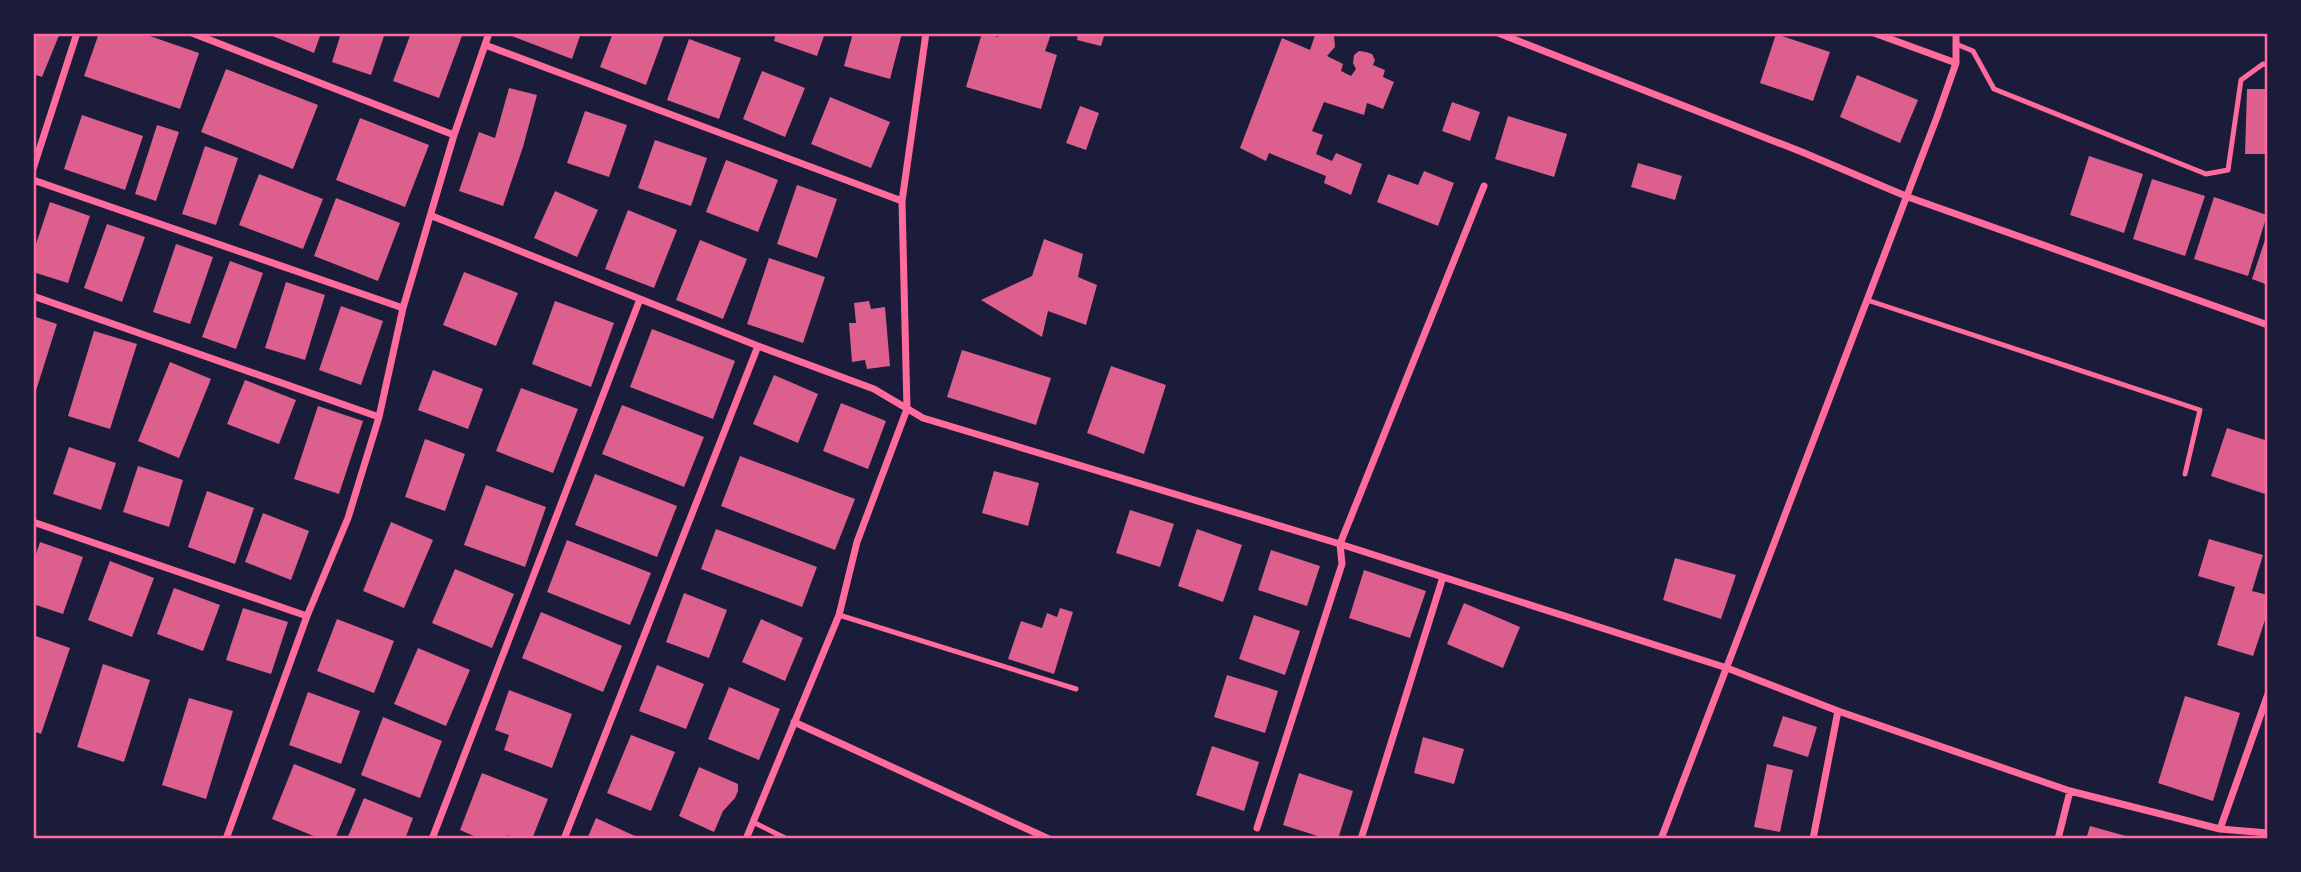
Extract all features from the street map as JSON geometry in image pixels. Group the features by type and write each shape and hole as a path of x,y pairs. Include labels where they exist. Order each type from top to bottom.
{"street":[{"path":"33,169 77,33"},
{"path":"192,33 454,135"},
{"path":"226,839 307,616 348,518 379,417 403,308 454,135 489,33"},
{"path":"746,839 839,615 857,542 907,409 902,201 926,33"},
{"path":"1499,33 1789,147 1908,197 2268,325"},
{"path":"1874,33 1956,63"},
{"path":"1661,839 1908,197 1956,63 1956,33"},
{"path":"485,45 902,201"},
{"path":"33,180 403,308"},
{"path":"1257,828 1342,564 1340,544 1484,186"},
{"path":"432,216 758,346 874,389 923,418 1340,544 1727,668 1838,711 2070,791 2220,829 2268,833"},
{"path":"33,296 379,417"},
{"path":"432,839 640,299"},
{"path":"564,839 758,346"},
{"path":"33,522 307,616"},
{"path":"1361,839 1443,577"},
{"path":"2220,829 2268,694"},
{"path":"1813,839 1838,711"},
{"path":"794,722 1049,839"},
{"path":"2058,839 2070,791"}],"lane":[{"path":"1956,44 1973,51 1994,89 2206,174 2228,170 2241,80 2263,64 2268,65"},
{"path":"1867,300 2200,410 2185,474"},
{"path":"839,615 1076,689"},
{"path":"753,822 787,839"}],"building":[{"path":"33,33 60,33 42,77 33,74"},
{"path":"99,33 141,33 199,53 180,109 84,76"},
{"path":"265,33 321,33 314,53"},
{"path":"341,33 385,33 371,75 332,62"},
{"path":"411,33 463,33 439,98 393,81"},
{"path":"581,33 572,59 509,35"},
{"path":"613,33 665,33 646,85 600,67"},
{"path":"776,33 825,33 817,56 774,41"},
{"path":"853,33 902,33 890,79 844,66"},
{"path":"982,33 998,37 1000,33 1051,34 1045,51 1057,55 1041,109 966,87"},
{"path":"1078,33 1105,33 1101,46 1077,40"},
{"path":"1319,33 1334,36 1335,47 1327,56 1343,64 1341,71 1351,76 1356,69 1353,63 1354,55 1359,51 1366,52 1372,54 1375,60 1373,65 1385,70 1383,77 1394,82 1383,109 1367,103 1364,115 1324,102 1312,131 1323,135 1316,154 1332,161 1336,153 1362,164 1351,195 1324,183 1326,176 1269,153 1266,161 1240,148 1282,38 1310,50 1315,35"},
{"path":"1776,34 1830,52 1813,101 1760,83"},
{"path":"689,39 741,58 719,119 667,100"},
{"path":"226,69 318,105 293,169 201,132"},
{"path":"762,71 805,88 785,137 743,119"},
{"path":"1857,75 1918,100 1900,143 1840,117"},
{"path":"509,88 537,95 503,206 459,191 479,132 495,138"},
{"path":"2247,89 2268,89 2268,154 2245,154"},
{"path":"830,97 890,122 871,168 811,144"},
{"path":"1452,102 1480,112 1470,141 1442,131"},
{"path":"1080,106 1099,113 1086,150 1066,143"},
{"path":"585,111 627,125 609,177 567,163"},
{"path":"82,115 143,136 125,190 64,169"},
{"path":"1508,116 1567,134 1554,177 1495,159"},
{"path":"360,118 429,145 405,207 336,180"},
{"path":"157,125 179,132 156,201 135,194"},
{"path":"655,140 707,158 691,206 638,188"},
{"path":"205,146 238,158 216,225 182,214"},
{"path":"2089,156 2143,174 2124,233 2070,215"},
{"path":"726,160 778,180 758,232 706,212"},
{"path":"1638,163 1682,176 1675,200 1631,187"},
{"path":"1424,171 1454,183 1438,226 1377,202 1388,174 1418,185"},
{"path":"259,174 323,199 303,249 239,225"},
{"path":"2152,179 2205,196 2185,256 2133,239"},
{"path":"797,185 837,199 817,258 777,244"},
{"path":"555,191 598,210 577,257 534,238"},
{"path":"2214,197 2267,215 2248,276 2194,259"},
{"path":"336,198 400,223 378,281 314,256"},
{"path":"50,202 90,216 68,283 33,272 33,253"},
{"path":"628,210 677,230 654,288 605,269"},
{"path":"107,224 145,237 122,302 84,288"},
{"path":"2268,234 2268,285 2252,279"},
{"path":"1044,239 1083,254 1078,277 1097,285 1086,325 1048,311 1042,337 981,300 1032,276"},
{"path":"700,240 747,259 723,319 676,300"},
{"path":"176,244 213,257 190,324 153,312"},
{"path":"769,258 825,277 803,343 747,324"},
{"path":"230,261 263,273 236,349 202,337"},
{"path":"464,272 518,293 496,346 443,325"},
{"path":"286,282 325,295 305,360 265,348"},
{"path":"555,301 614,323 591,387 532,364"},
{"path":"869,301 871,309 885,307 890,366 867,369 865,360 852,362 849,323 856,323 854,303"},
{"path":"341,306 383,321 361,385 319,370"},
{"path":"33,316 57,324 34,397 33,396"},
{"path":"652,329 735,361 713,419 630,387"},
{"path":"94,331 137,344 110,429 68,416"},
{"path":"962,350 1051,378 1036,425 947,397"},
{"path":"170,362 211,379 179,458 138,441"},
{"path":"1111,366 1166,385 1144,454 1087,433"},
{"path":"433,370 483,389 468,429 418,410"},
{"path":"774,375 818,394 798,443 753,424"},
{"path":"245,380 296,400 279,444 227,424"},
{"path":"521,388 578,409 553,473 496,451"},
{"path":"841,403 886,421 868,469 823,451"},
{"path":"622,405 704,437 684,487 602,454"},
{"path":"318,406 363,421 339,494 294,479"},
{"path":"2227,428 2268,441 2268,495 2211,476"},
{"path":"425,439 465,454 445,511 405,497"},
{"path":"69,447 116,463 101,510 53,494"},
{"path":"740,456 855,499 835,550 721,506"},
{"path":"138,466 183,480 169,527 123,512"},
{"path":"994,471 1039,483 1028,526 982,513"},
{"path":"595,474 677,506 657,557 575,525"},
{"path":"486,485 546,507 525,567 464,545"},
{"path":"207,491 254,508 235,564 188,547"},
{"path":"1130,510 1174,524 1160,567 1116,553"},
{"path":"263,513 309,531 291,580 245,562"},
{"path":"391,522 433,540 404,608 363,591"},
{"path":"716,529 817,567 802,607 701,569"},
{"path":"1197,529 1242,545 1223,602 1178,586"},
{"path":"2209,539 2263,555 2252,591 2268,595 2268,611 2253,656 2217,645 2235,587 2198,576"},
{"path":"567,540 651,573 630,625 547,592"},
{"path":"40,542 83,557 63,614 33,604 33,563"},
{"path":"1271,550 1320,566 1307,606 1258,590"},
{"path":"1675,558 1736,575 1721,619 1663,600"},
{"path":"110,561 154,578 132,637 88,620"},
{"path":"455,569 514,594 492,648 432,623"},
{"path":"1364,570 1426,591 1410,638 1349,618"},
{"path":"174,588 220,605 203,651 157,634"},
{"path":"684,593 727,610 709,658 666,642"},
{"path":"1464,603 1520,627 1503,668 1447,644"},
{"path":"243,608 288,622 271,674 226,660"},
{"path":"1060,608 1073,612 1054,674 1008,659 1021,621 1042,628 1047,613 1057,617"},
{"path":"541,612 622,646 603,692 522,658"},
{"path":"1254,615 1300,631 1285,675 1239,659"},
{"path":"337,619 394,641 374,693 317,671"},
{"path":"761,619 803,638 785,681 742,662"},
{"path":"33,635 70,648 41,734 33,731"},
{"path":"418,648 470,670 446,726 394,704"},
{"path":"103,664 150,680 124,762 77,747"},
{"path":"657,665 704,684 686,729 639,711"},
{"path":"1227,675 1278,691 1265,733 1214,717"},
{"path":"729,687 780,709 759,760 708,739"},
{"path":"509,690 572,714 552,768 504,750 509,735 495,730"},
{"path":"308,692 360,711 341,764 289,745"},
{"path":"2185,696 2240,713 2213,801 2158,783"},
{"path":"189,698 233,711 206,799 162,785"},
{"path":"1783,716 1817,727 1808,757 1773,746"},
{"path":"383,717 442,741 420,798 361,775"},
{"path":"631,735 675,752 651,811 607,793"},
{"path":"1423,737 1464,749 1454,784 1414,773"},
{"path":"1212,746 1259,762 1244,811 1196,795"},
{"path":"294,764 356,789 335,839 321,839 272,819"},
{"path":"1767,764 1793,770 1780,832 1754,827"},
{"path":"699,767 738,784 735,798 723,811 714,832 679,816"},
{"path":"482,773 548,799 532,839 516,839 508,835 507,839 481,839 460,830"},
{"path":"1299,773 1353,791 1338,839 1327,839 1283,825"},
{"path":"364,798 413,818 405,839 347,839"},
{"path":"596,818 637,837 587,839"},
{"path":"2090,826 2133,838 2133,839 2086,839"}]}
